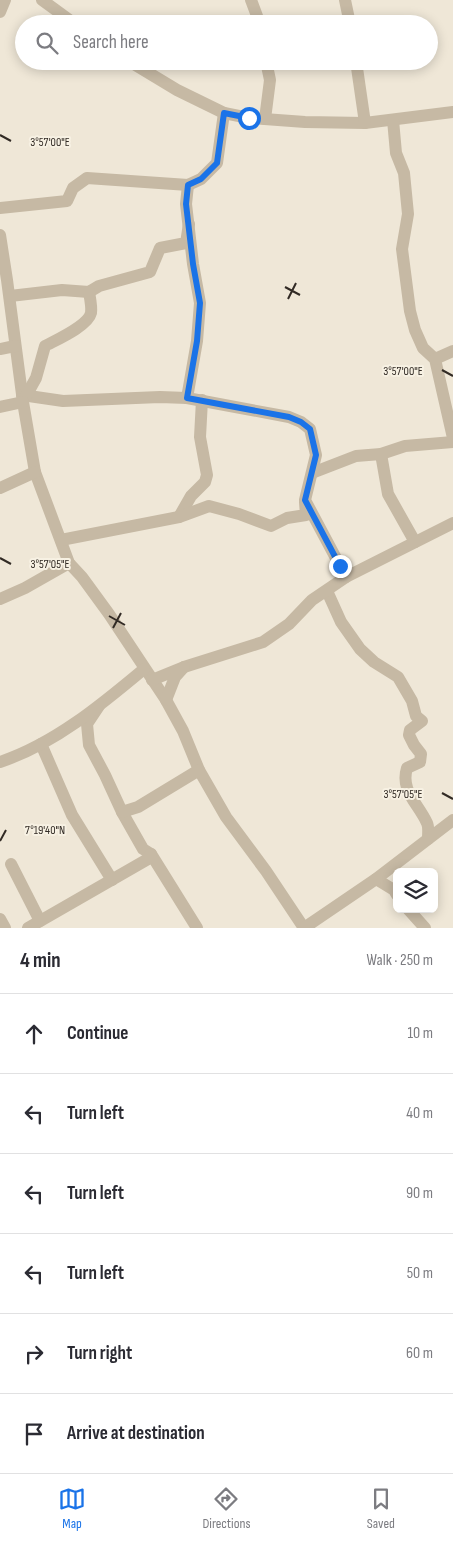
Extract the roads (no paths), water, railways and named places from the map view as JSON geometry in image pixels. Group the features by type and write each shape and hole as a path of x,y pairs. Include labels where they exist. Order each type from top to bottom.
{"street":[{"path":"0,12 5,0"},
{"path":"42,0 63,15"},
{"path":"251,0 257,15"},
{"path":"345,0 348,15"},
{"path":"144,70 177,90 224,113 249,118 305,122 365,123 453,112"},
{"path":"265,119 270,80 268,70"},
{"path":"357,70 365,123"},
{"path":"0,208 66,201 73,188 87,178 188,185 201,179 217,163 224,113"},
{"path":"393,120 396,153 404,172 408,214 402,249 410,311 415,330 423,348 435,359 453,438"},
{"path":"187,398 197,341 200,303 186,204 188,185"},
{"path":"10,296 62,290 89,292 99,286 150,272 160,248 186,244 189,224"},
{"path":"0,234 10,296 15,346 36,472 69,563 82,577 109,614 166,700 183,731 199,770 226,817 266,871 304,928 376,878 453,820"},
{"path":"24,398 36,378 45,346 74,331 88,318 91,313 89,292"},
{"path":"0,350 15,346"},
{"path":"435,359 453,351"},
{"path":"0,407 24,398 63,401 160,397 187,398 289,417 301,422 310,429 316,455 305,500 306,515 287,518 271,526 239,514 209,506 179,518 61,540"},
{"path":"179,518 190,496 205,482 208,475 200,437 202,400"},
{"path":"312,473 356,456 381,454 405,446 453,442"},
{"path":"381,454 388,494 414,542"},
{"path":"0,488 36,472"},
{"path":"305,500 346,578"},
{"path":"152,680 184,667 263,642 289,624 312,600 346,578 453,523"},
{"path":"0,599 25,588 69,563"},
{"path":"327,591 341,622 360,649 374,662 398,677 412,701 416,716 422,721 410,730 409,735 421,754 420,762 407,768 405,786 428,824 428,839"},
{"path":"166,700 175,677 184,667"},
{"path":"0,762 17,757 41,744 99,706 144,669"},
{"path":"99,706 88,724 89,744 106,775 122,812 143,849 151,854 197,928"},
{"path":"41,744 72,815 112,880"},
{"path":"122,812 138,807 199,770"},
{"path":"28,928 148,859 151,854"},
{"path":"12,864 40,921"},
{"path":"376,878 393,889"},
{"path":"412,913 425,928"},
{"path":"0,919 5,928"}]}
